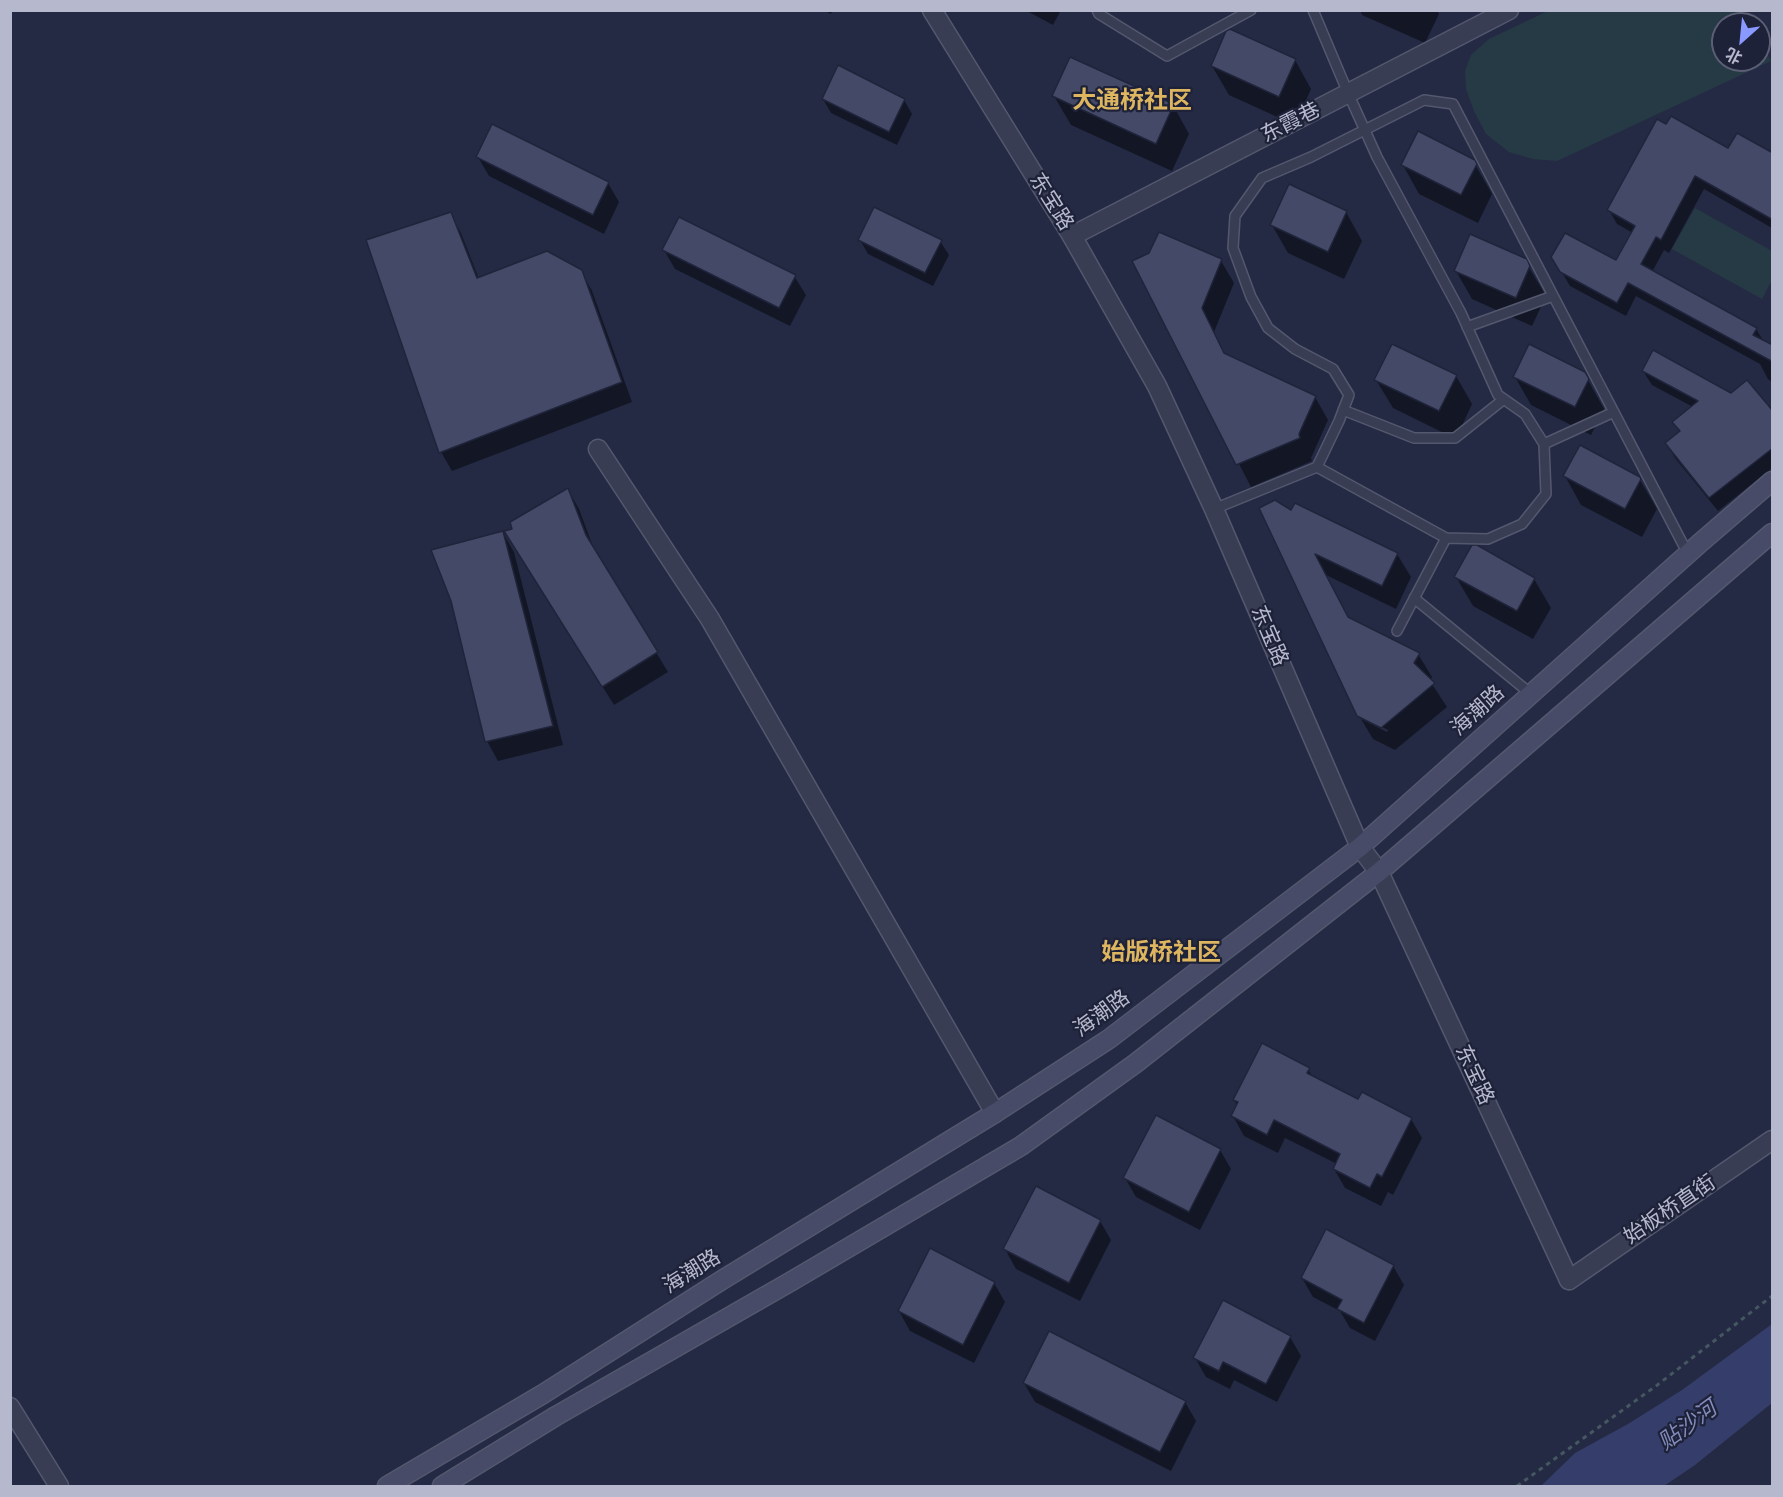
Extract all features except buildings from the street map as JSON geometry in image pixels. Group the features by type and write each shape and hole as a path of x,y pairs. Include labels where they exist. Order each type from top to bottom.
{"main road":[{"name":"海潮路","path":"387,1486 543,1394 730,1274 995,1113 1109,1039 1360,847 1688,554 1773,482"},
{"path":"442,1486 556,1416 1021,1146 1136,1063 1379,872 1773,533"}],"street":[{"name":"东宝路","path":"932,10 1072,236 1157,386 1214,509 1360,847 1379,872 1569,1280"},
{"name":"东霞巷","path":"1072,236 1509,10"},
{"path":"598,449 710,619 995,1113"},
{"name":"始板桥直街","path":"1569,1280 1773,1140"},
{"path":"10,1407 59,1486"}],"lane":[{"path":"1097,10 1099,14 1167,56 1251,10"},
{"path":"1313,10 1364,130 1467,327 1498,395 1525,414 1544,444 1546,494 1522,524 1488,539 1446,538 1317,467"},
{"path":"1214,509 1317,467 1349,395 1333,369 1295,350 1268,328 1251,297 1233,248 1235,216 1262,178 1311,157 1424,100 1453,104 1688,554"},
{"path":"1467,327 1553,296"},
{"path":"1343,410 1414,438 1455,438 1504,399"},
{"path":"1544,444 1614,412"},
{"path":"1397,631 1446,538"},
{"path":"1414,598 1531,694"}],"path":[{"path":"1517,1486 1656,1386 1773,1296"}],"shaded area":[{"path":"1550,10 1743,11 1711,12 1711,72 1747,72 1557,161 1533,159 1509,152 1486,134 1474,111 1466,89 1465,71 1471,55 1489,39"},
{"path":"1695,208 1772,251 1772,280 1762,299 1672,249"}],"water":[{"name":"贴沙河","path":"1772,1324 1772,1403 1695,1465 1664,1486 1541,1486 1575,1453 1628,1424 1682,1390"}],"district":[{"name":"大通桥社区","path":"1132,101"},
{"name":"始版桥社区","path":"1161,953"}]}
